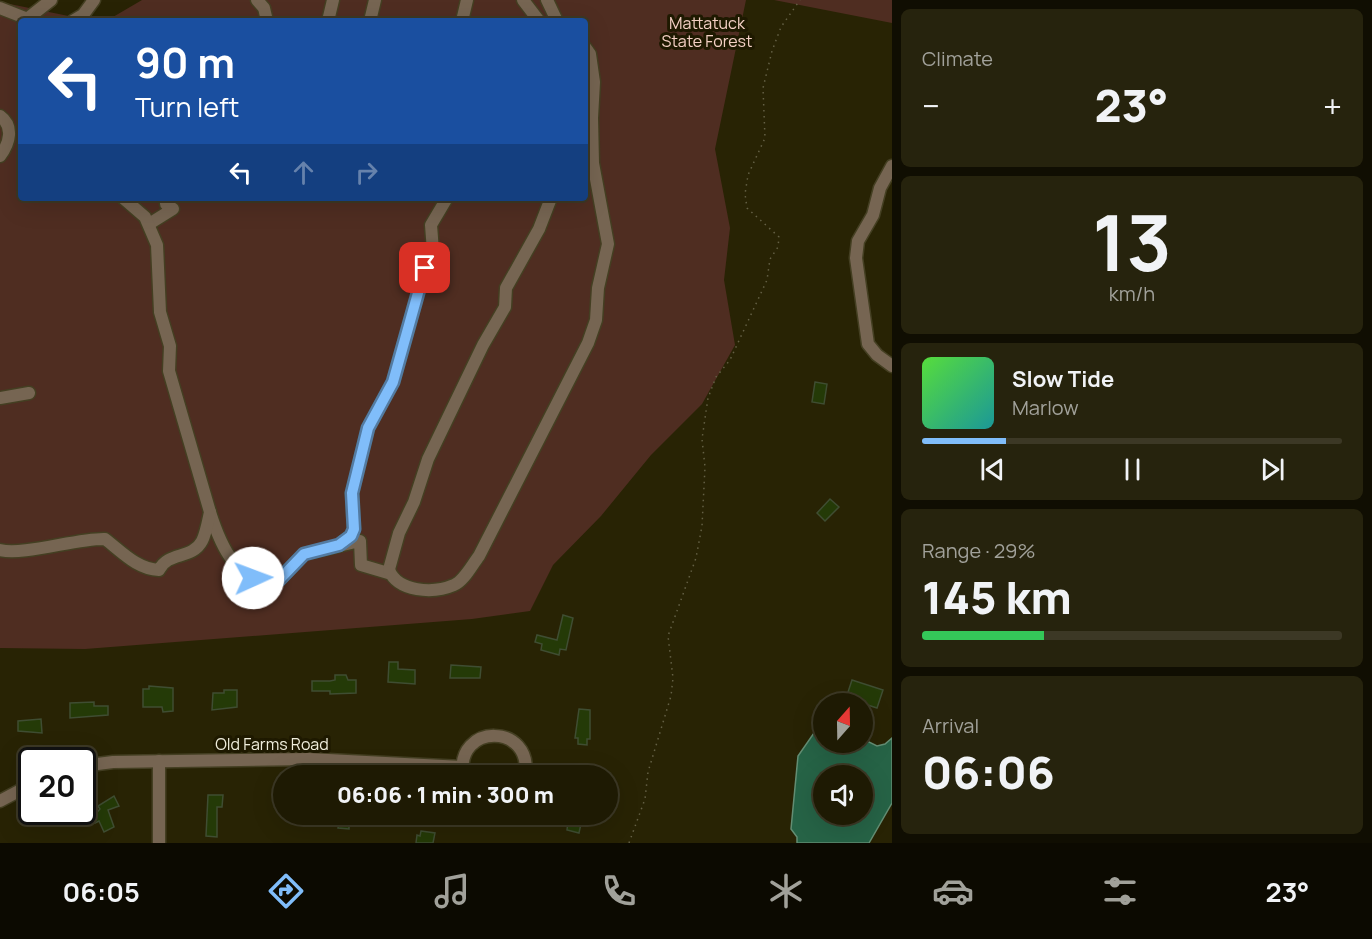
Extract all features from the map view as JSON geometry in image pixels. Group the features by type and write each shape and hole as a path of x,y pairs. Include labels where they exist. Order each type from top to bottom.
{"street":[{"path":"31,18 37,0"},
{"path":"31,18 51,0"},
{"path":"78,18 94,0"},
{"path":"257,0 264,8 266,18"},
{"path":"329,18 333,0"},
{"path":"371,18 375,0"},
{"path":"463,18 467,0"},
{"path":"522,0 537,18"},
{"path":"547,0 556,18"},
{"path":"0,8 31,18"},
{"path":"550,201 539,229 506,288 505,307 483,345 428,459 414,502 399,533 389,570 393,578 408,588 454,585 464,577 479,556 588,343 596,320 598,288 608,244 593,163 594,82 588,51"},
{"path":"0,116 9,124 10,131 8,142 0,156"},
{"path":"892,166 880,188 873,215 858,241 856,258 868,344 877,355 892,366"},
{"path":"127,201 143,214 157,245 160,312 170,346 169,371 210,512 221,543 234,565 253,578 279,580 304,554 360,541 361,564 388,573 389,570"},
{"path":"149,224 173,209 166,204 166,201"},
{"path":"339,545 351,536 354,529 352,493 368,428 396,376 422,280 434,250 431,225 445,201"},
{"path":"0,398 29,393"},
{"path":"0,550 17,551 51,544 105,539 134,562 148,570 159,570 170,557 185,556 199,545 210,512"},
{"name":"Old Farms Road","path":"465,765 471,745 484,737 497,735 513,741 520,748 525,757 525,765"},
{"name":"Old Farms Road","path":"96,765 159,760 309,759 386,765"},
{"path":"159,760 159,843"},
{"path":"0,801 18,791"}],"path":[{"path":"629,843 645,799 648,772 671,696 673,678 668,636 696,558 702,526 705,467 702,439 708,398 716,377 730,360 767,280 770,259 778,248 779,237 747,208 744,194 748,175 765,138 764,88 772,51 781,27 800,0"}],"green space":[{"path":"142,0 746,0 715,149 730,228 724,280 735,345 702,404 651,455 601,516 553,565 530,611 472,619 85,649 0,648 0,2 78,18 18,18 18,201 588,201 588,18 108,18"},
{"name":"Mattatuck State Forest","path":"774,0 892,0 892,23"}],"shaded area":[{"path":"813,734 813,753 873,753 873,744 877,746 885,744 892,738 892,803 869,843 797,843 797,837 791,829 798,756"}],"building":[{"path":"815,382 827,384 824,404 812,402"},
{"path":"830,499 839,507 825,521 817,513"},
{"path":"563,615 573,618 566,650 560,649 559,655 541,650 542,644 535,642 537,635 557,640"},
{"path":"389,662 398,662 398,669 415,670 415,684 388,682"},
{"path":"451,665 481,667 480,678 450,678"},
{"path":"335,675 346,675 348,680 356,680 356,693 330,694 330,691 312,691 312,681 335,680"},
{"path":"852,680 883,690 877,708 873,707 873,693 848,692"},
{"path":"149,686 173,688 173,711 163,712 162,707 143,707 143,689 149,689"},
{"path":"224,690 237,690 237,707 212,710 213,693 224,693"},
{"path":"94,702 94,706 108,706 108,715 70,718 70,703"},
{"path":"579,709 590,710 590,739 587,739 587,745 578,744 578,738 575,738"},
{"path":"41,719 42,733 18,731 18,721"},
{"path":"208,795 223,795 222,807 217,807 217,837 206,836"},
{"path":"114,796 119,806 108,810 114,827 104,832 99,821 96,822 96,813 100,809 98,806"},
{"path":"338,825 349,825 349,829 338,828"},
{"path":"568,825 581,825 579,833 567,830"},
{"path":"421,831 435,833 433,843 416,843 417,835 420,836"}],"route":[{"path":"253,578 279,580 304,554 339,545 351,536 354,529 352,493 368,428 398,369 425,268"}]}
